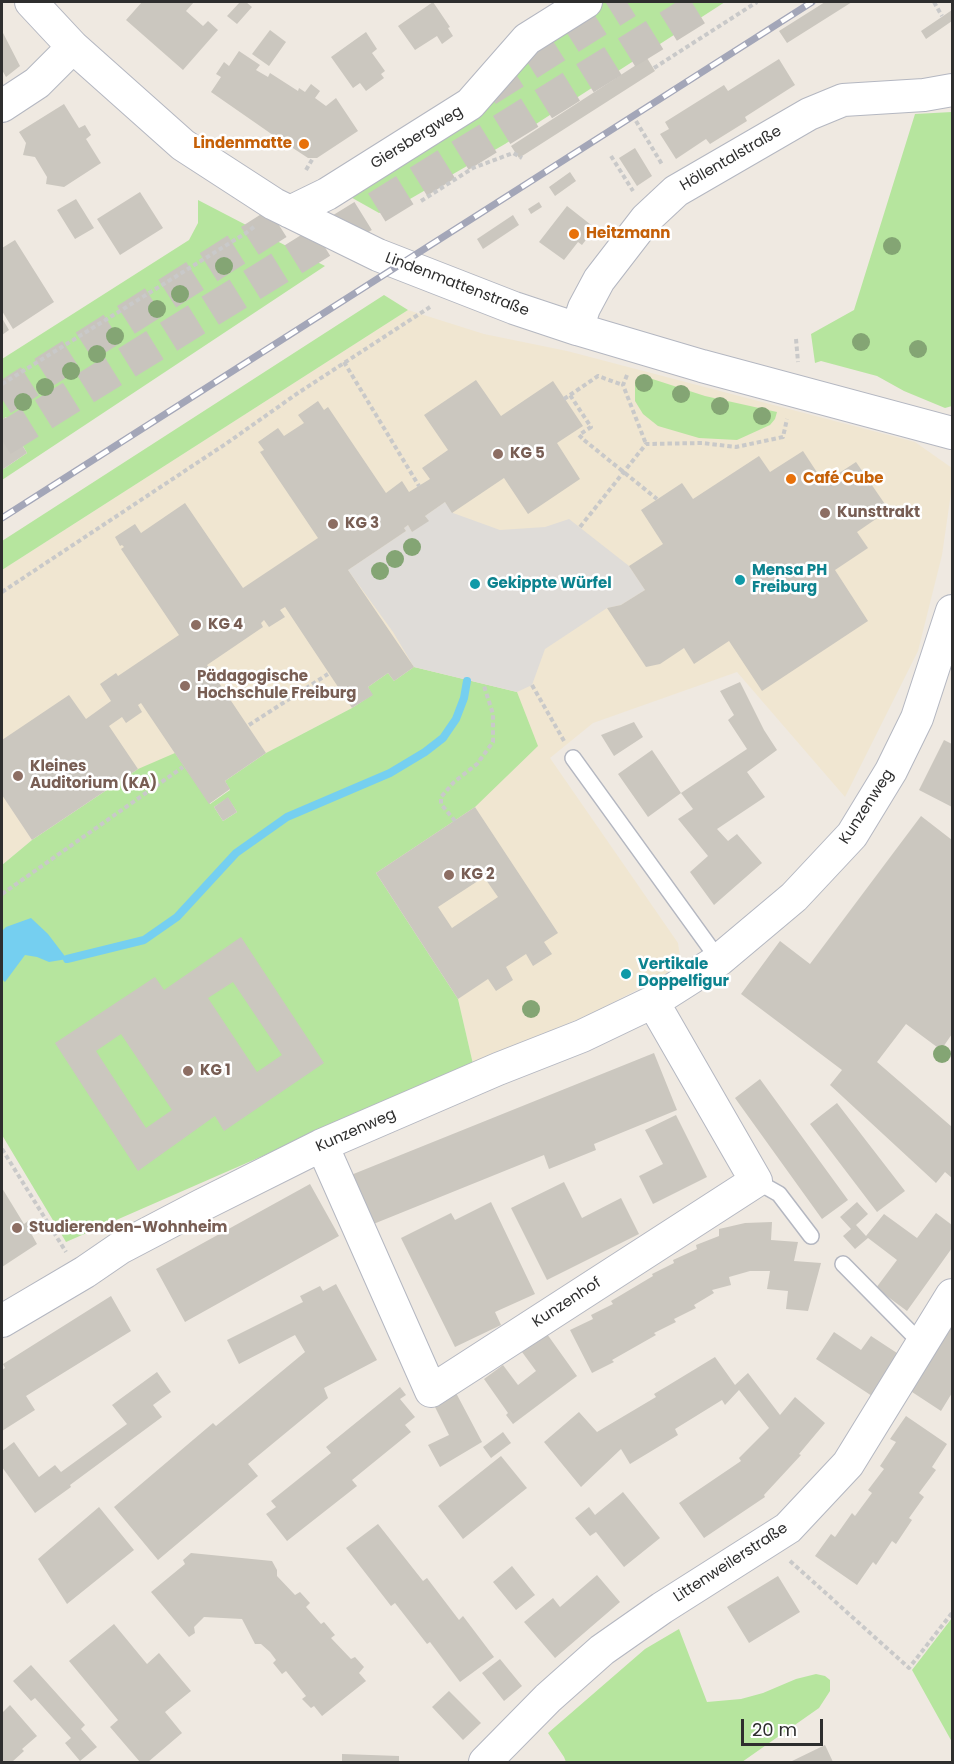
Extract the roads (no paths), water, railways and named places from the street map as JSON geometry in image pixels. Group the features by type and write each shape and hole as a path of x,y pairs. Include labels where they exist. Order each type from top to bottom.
{"street":[{"name":"Lindenmattenstraße","path":"31,2 73,47 183,146 255,193 290,212 401,264 514,308 637,347 795,379 952,434"},
{"name":"Giersbergweg","path":"290,212 327,194 470,104 527,39 586,2"},
{"path":"2,106 37,83 73,47"},
{"name":"Höllentalstraße","path":"577,329 584,308 599,280 646,219 676,191 809,114 843,100 924,95 952,90"},
{"name":"Kunzenweg","path":"2,1321 85,1272 120,1248 322,1145 498,1069 582,1036 653,1002 719,960 794,897 852,835 891,771 917,718 952,611"},
{"path":"653,1002 756,1181"},
{"name":"Kunzenhof","path":"322,1145 431,1392 756,1181"},
{"name":"Littenweilerstraße","path":"485,1762 548,1698 602,1650 662,1608 788,1528 849,1464 952,1294"}],"lane":[{"path":"573,758 719,960"},
{"path":"756,1181 779,1194 811,1236"},
{"path":"843,1264 922,1344"}],"water":[{"path":"31,918 48,934 67,959 49,962 25,955 5,982 2,979 2,931 6,927"}],"waterway":[{"path":"67,959 144,940 177,917 236,853 287,817 390,773 425,752 443,738 456,719 464,698 467,681"}],"tunnel":[{"path":"487,90 627,2"},
{"path":"2,440 708,2"},
{"path":"2,399 314,200"}],"railway":[{"path":"2,518 812,2"}],"place":[{"name":"Lindenmatte","path":"304,144"},
{"name":"Heitzmann","path":"574,234"},
{"name":"KG 5","path":"498,454"},
{"name":"Café Cube","path":"791,479"},
{"name":"Kunsttrakt","path":"825,513"},
{"name":"KG 3","path":"333,524"},
{"name":"Mensa PH Freiburg","path":"740,580"},
{"name":"Gekippte Würfel","path":"475,584"},
{"name":"KG 4","path":"196,625"},
{"name":"Pädagogische Hochschule Freiburg","path":"185,686"},
{"name":"Kleines Auditorium (KA)","path":"18,776"},
{"name":"KG 2","path":"449,875"},
{"name":"Vertikale Doppelfigur","path":"626,974"},
{"name":"KG 1","path":"188,1071"},
{"name":"Studierenden-Wohnheim","path":"17,1228"}]}
